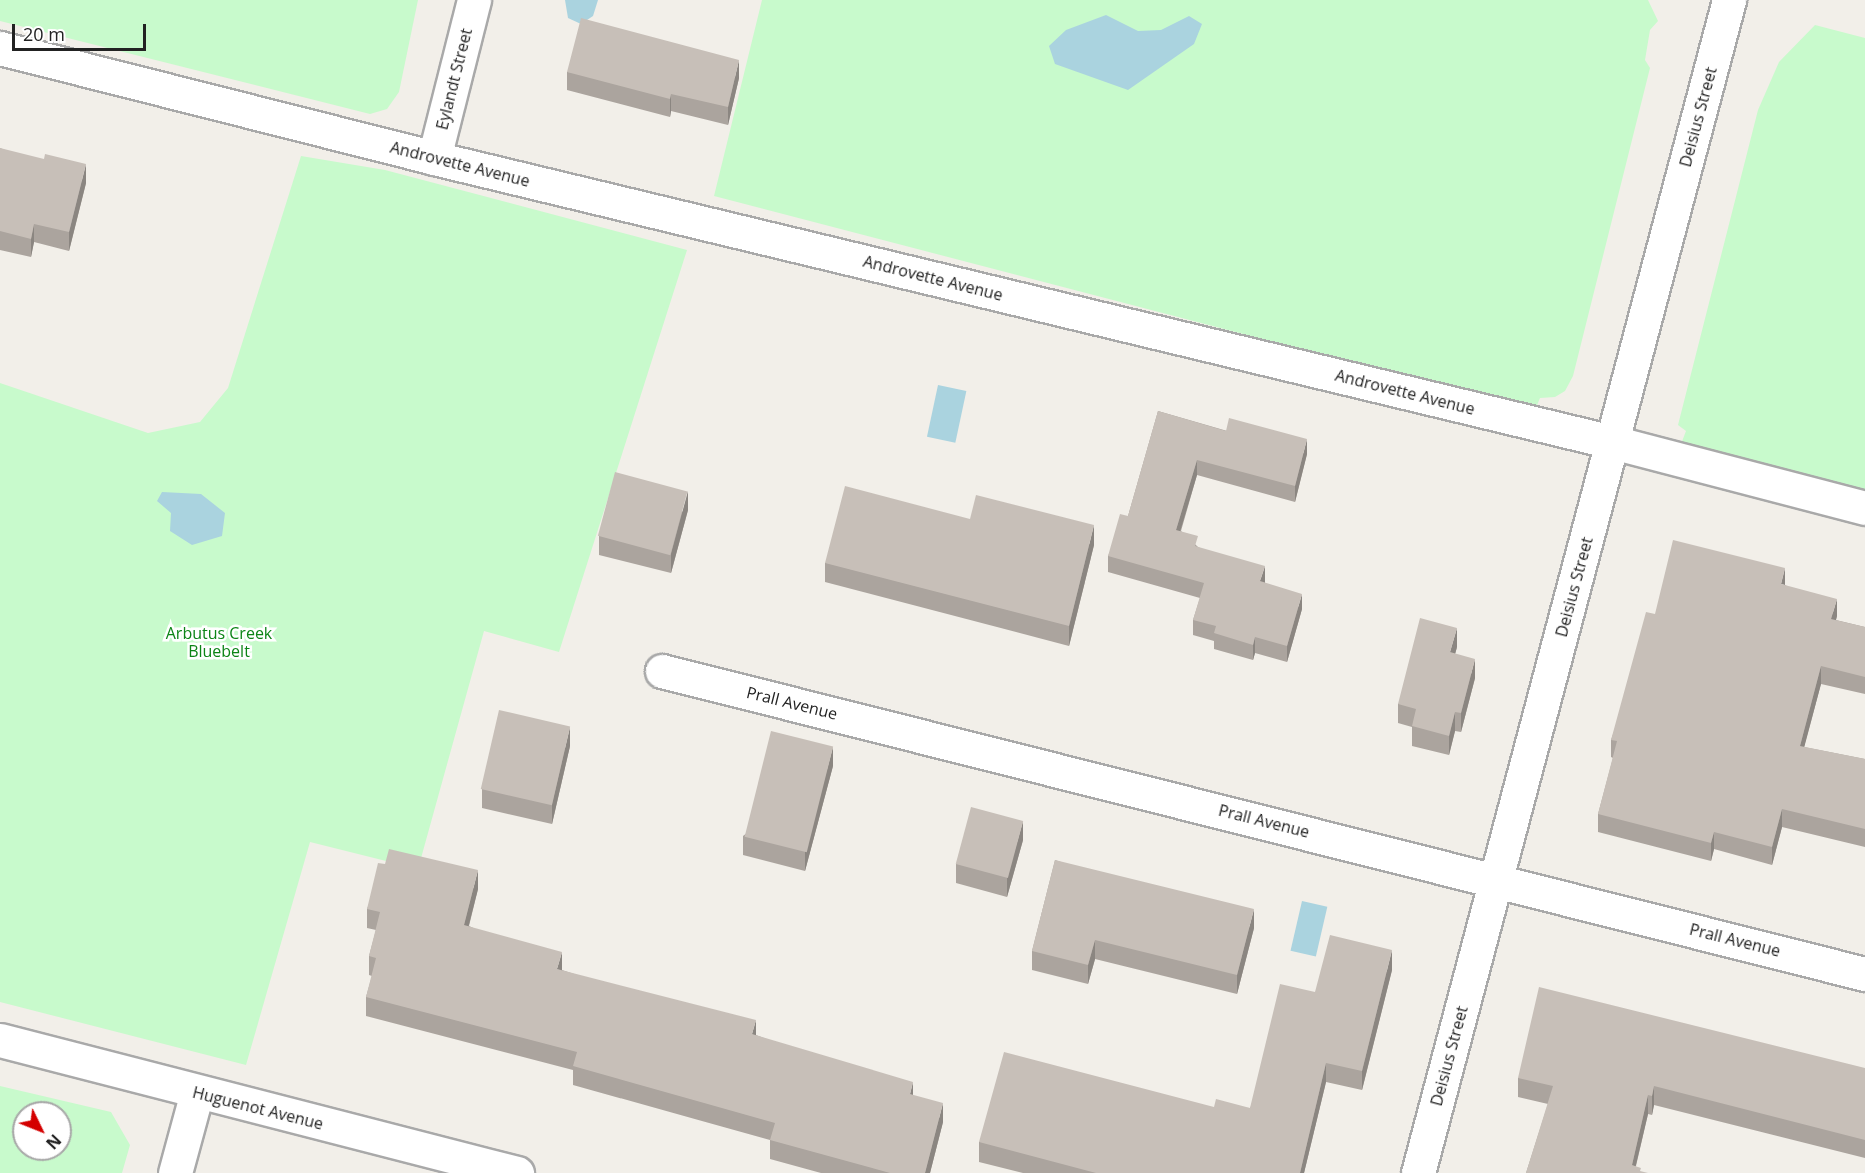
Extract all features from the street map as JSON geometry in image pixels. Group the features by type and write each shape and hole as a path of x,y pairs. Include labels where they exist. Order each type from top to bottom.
{"street":[{"name":"Eylandt Street","path":"434,158 474,0"},
{"name":"Deisius Street","path":"1418,1173 1729,0"},
{"name":"Androvette Avenue","path":"0,48 434,158 1612,442 1865,508"},
{"name":"Prall Avenue","path":"662,671 1496,879 1865,974"},
{"name":"Huguenot Avenue","path":"0,1040 517,1173"},
{"path":"176,1173 197,1092"}],"green space":[{"path":"0,0 418,0 399,92 387,109 370,114 0,21"},
{"path":"762,0 1648,0 1658,21 1650,30 1645,60 1650,68 1573,376 1565,391 1555,397 1540,398 1535,410 714,196"},
{"path":"1815,25 1865,38 1865,492 1681,444 1686,431 1678,425 1758,110 1779,62"},
{"name":"Arbutus Creek Bluebelt","path":"301,156 385,170 687,250 559,652 484,631 418,869 310,842 246,1065 0,1002 0,383 148,433 200,422 228,388"},
{"path":"0,1086 64,1101 12,1101 12,1161 72,1161 72,1103 111,1112 130,1145 122,1173 0,1173"}],"water":[{"path":"565,0 598,0 593,16 581,24 568,18"},
{"path":"1106,15 1138,31 1161,30 1189,16 1202,24 1194,44 1128,90 1055,64 1049,46 1066,30"},
{"path":"938,385 966,391 955,443 927,437"},
{"path":"162,492 201,494 225,513 222,536 192,545 170,531 171,513 157,501"},
{"path":"1302,901 1327,907 1316,957 1291,951"}],"building":[{"path":"581,18 739,60 728,107 671,94 670,99 567,72"},
{"path":"0,148 44,159 45,154 86,164 69,232 34,224 31,239 0,231"},
{"path":"1158,411 1226,431 1229,418 1307,439 1295,486 1197,460 1176,530 1198,536 1195,546 1265,566 1260,581 1302,594 1287,646 1255,637 1253,645 1214,633 1216,626 1193,620 1204,583 1108,556 1120,514 1128,516"},
{"path":"615,472 687,491 670,555 598,536"},
{"path":"845,486 970,519 976,495 1094,525 1069,626 825,563"},
{"path":"1673,540 1785,568 1781,584 1837,599 1831,619 1865,627 1865,677 1821,666 1800,746 1865,759 1865,829 1782,809 1772,847 1714,832 1711,843 1598,814 1617,741 1611,740 1646,612 1655,614"},
{"path":"1420,618 1457,628 1450,652 1475,659 1461,713 1455,712 1449,736 1412,726 1416,709 1398,704"},
{"path":"499,710 570,726 552,805 481,789"},
{"path":"771,731 833,746 807,852 745,837"},
{"path":"971,807 1023,821 1008,878 956,864"},
{"path":"389,849 478,870 464,925 562,952 557,969 756,1020 752,1034 913,1082 910,1094 943,1103 925,1173 890,1173 770,1140 775,1123 573,1066 577,1052 366,997 376,958 369,956 380,912 367,909 378,863 385,864"},
{"path":"1055,860 1254,909 1237,975 1095,940 1088,965 1032,951"},
{"path":"1330,935 1392,950 1362,1071 1326,1063 1300,1173 1096,1173 979,1142 1004,1052 1214,1107 1216,1099 1250,1108 1280,984 1315,992"},
{"path":"1539,987 1865,1068 1865,1140 1654,1086 1652,1096 1648,1095 1632,1165 1648,1173 1526,1173 1553,1086 1518,1078"}]}
